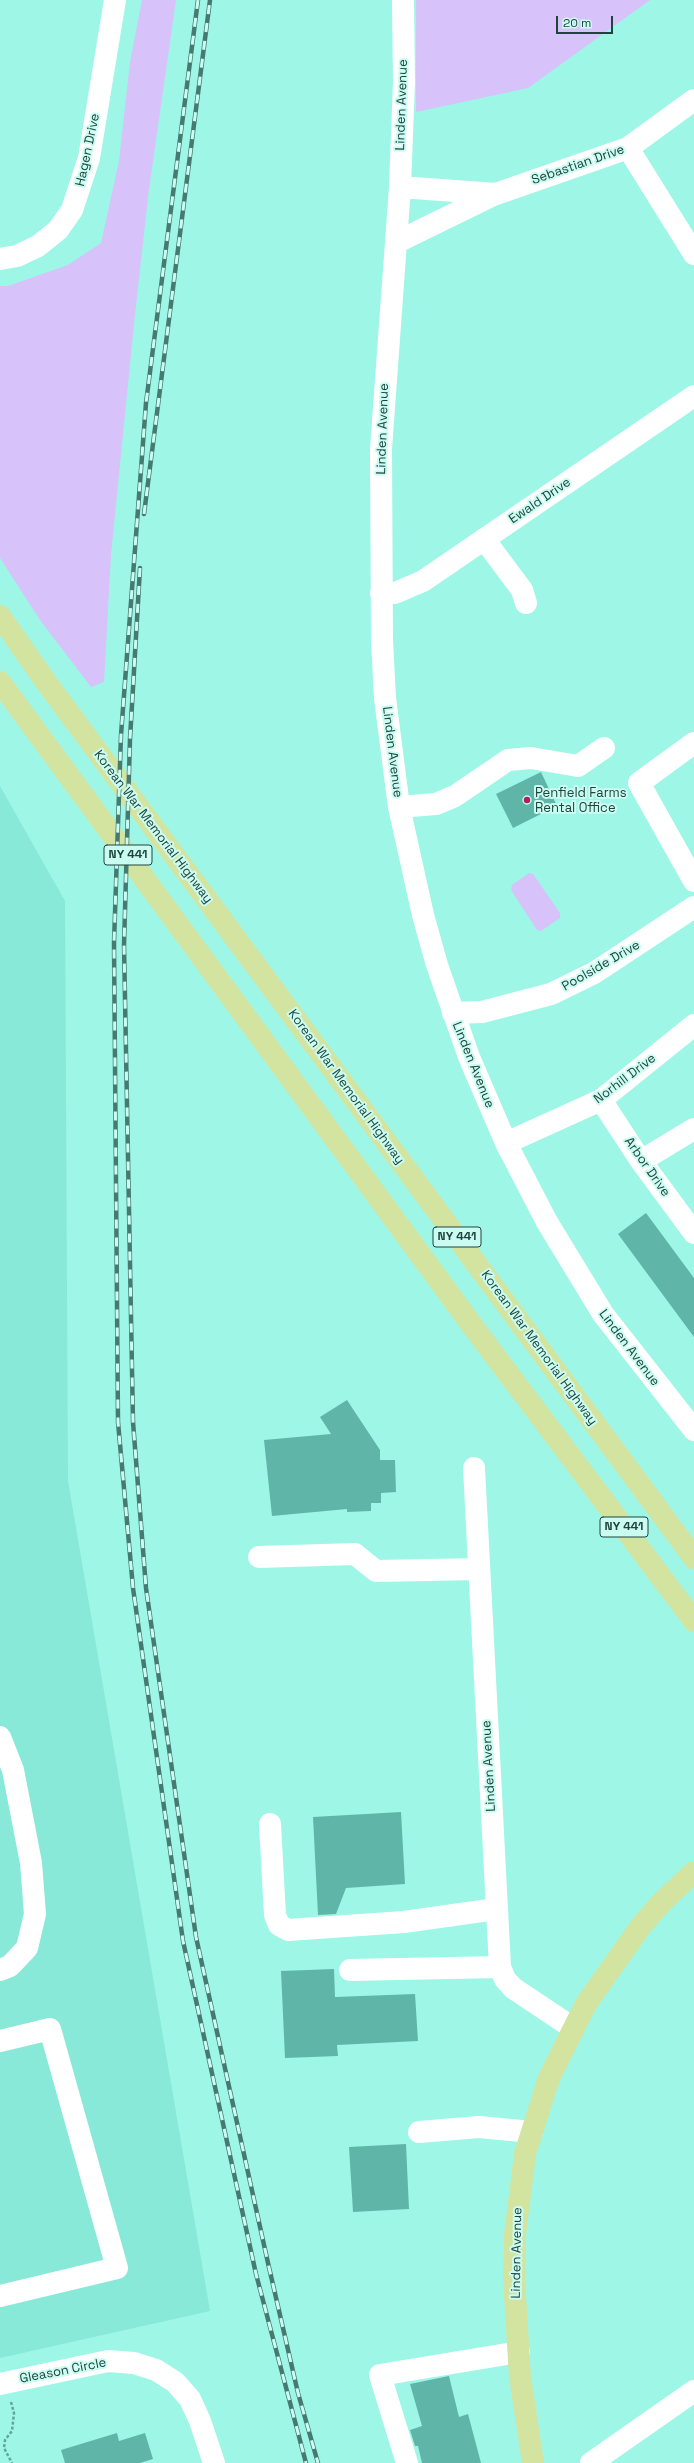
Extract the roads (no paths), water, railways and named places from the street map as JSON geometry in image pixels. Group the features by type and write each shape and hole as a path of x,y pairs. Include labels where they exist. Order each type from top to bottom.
{"main road":[{"name":"Korean War Memorial Highway","path":"0,616 46,682 694,1558"},
{"name":"NY 441","path":"0,682 217,975 477,1332 694,1621"},
{"name":"Linden Avenue","path":"533,2463 519,2352 515,2234 519,2192 532,2132 549,2078 573,2028 604,1976 641,1926 663,1901 694,1872"}],"street":[{"name":"Hagen Drive","path":"0,259 17,256 38,246 58,230 72,210 89,158 115,0"},
{"name":"Linden Avenue","path":"403,0 404,82 400,187 381,449 382,593 385,698 400,807 424,915 453,1013 485,1098 506,1143 546,1222 603,1314 694,1430"},
{"name":"Sebastian Drive","path":"396,242 496,194 628,148 694,100"},
{"path":"628,148 694,254"},
{"name":"Sebastian Drive","path":"400,187 496,194"},
{"name":"Ewald Drive","path":"382,593 395,593 423,581 694,396"},
{"path":"484,539 522,590 526,603"},
{"path":"694,743 639,783 694,881"},
{"path":"400,807 436,804 455,796 508,760 531,758 578,766 604,748"},
{"name":"Poolside Drive","path":"453,1013 482,1012 551,994 594,973 694,907"},
{"name":"Norhill Drive","path":"506,1143 601,1100 694,1025"},
{"name":"Arbor Drive","path":"601,1100 641,1161 694,1233"},
{"path":"641,1161 694,1129"},
{"name":"Linden Avenue","path":"474,1468 500,1967 505,1979 513,1988 573,2028"},
{"path":"259,1557 355,1554 376,1571 479,1569"},
{"path":"0,1737 13,1770 31,1863 34,1914 27,1948 10,1966 0,1970"},
{"path":"270,1824 275,1916 279,1925 288,1930 404,1922 496,1909"},
{"path":"350,1970 500,1967"},
{"path":"0,2041 50,2029 117,2268 0,2296"},
{"path":"419,2132 479,2127 532,2132"},
{"path":"407,2463 380,2375 519,2352"},
{"name":"Gleason Circle","path":"3,2383 108,2361 134,2362 156,2370 175,2382 190,2399 200,2420 214,2463"},
{"path":"591,2463 694,2391"}],"railway":[{"path":"198,0 146,403 121,735 114,943 118,1422 133,1588 183,1941 256,2274 306,2463"},
{"path":"144,514 210,0"},
{"path":"140,568 130,739 124,945 133,1422 146,1588 196,1937 298,2393 318,2463"}],"place":[{"name":"Penfield Farms Rental Office","path":"527,800"}]}
